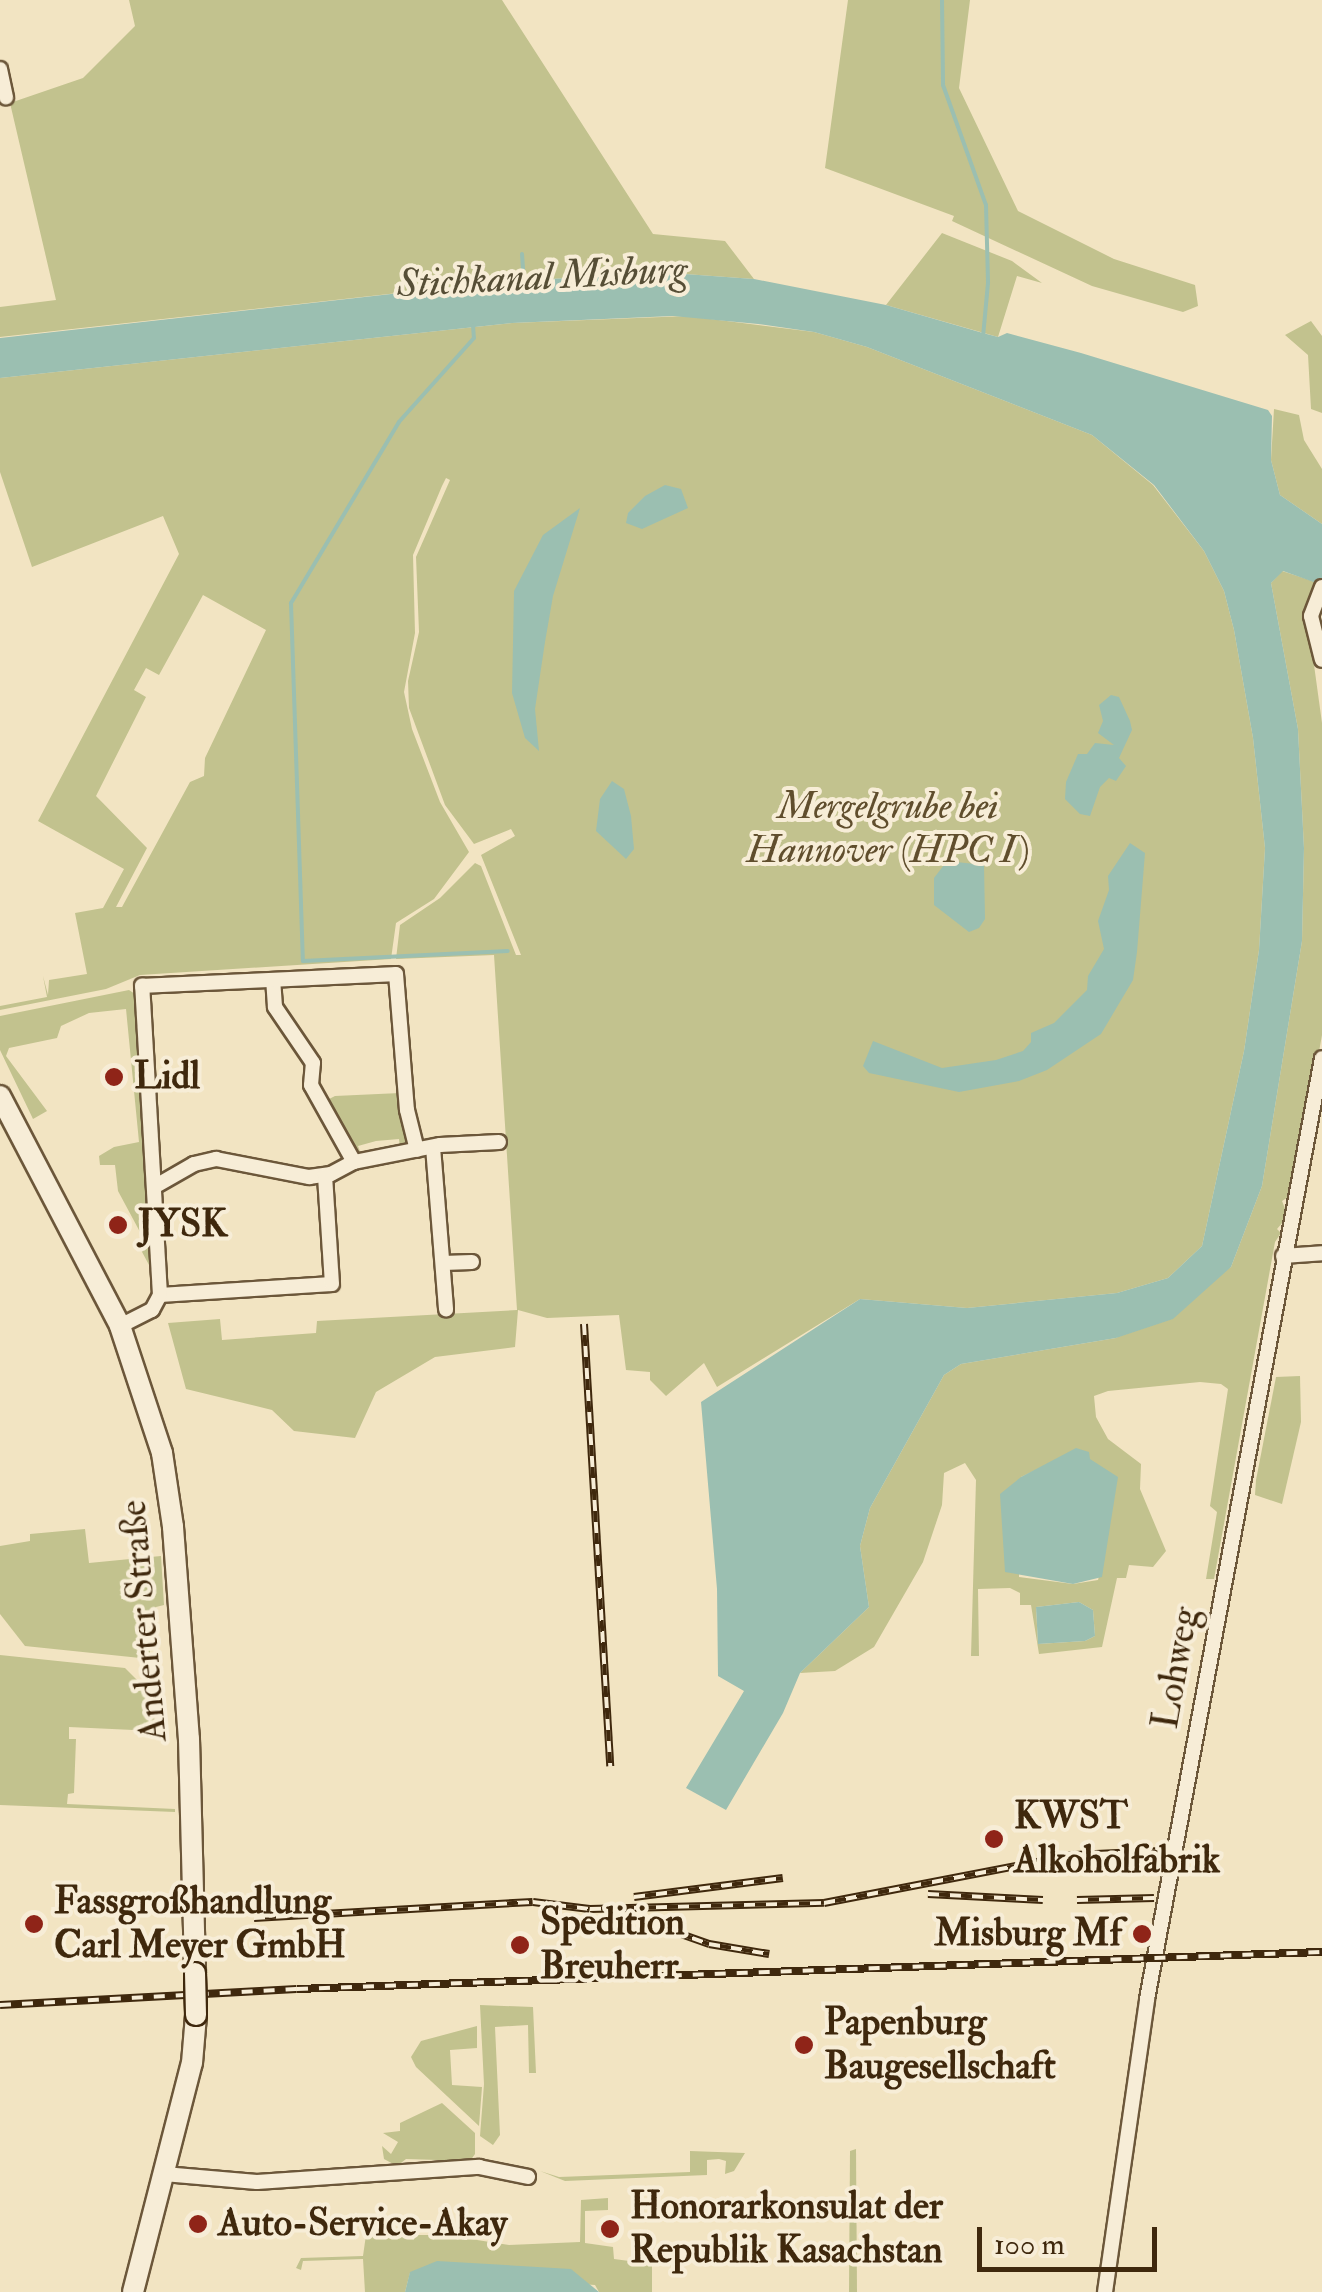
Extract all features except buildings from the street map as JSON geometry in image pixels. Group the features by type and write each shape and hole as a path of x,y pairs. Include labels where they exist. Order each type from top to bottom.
{"main road":[{"name":"Anderter Straße","path":"0,1096 120,1326 153,1416 172,1518 191,1772 196,2015 192,2063 134,2292"}],"street":[{"path":"0,69 6,97"},
{"path":"1320,590 1311,624 1322,660"},
{"path":"120,1326 152,1310 160,1295 142,986 396,974 408,1110 425,1148 446,1309"},
{"path":"274,981 275,1007 314,1063 311,1086 354,1162"},
{"name":"Lohweg","path":"1104,2292 1145,2012 1322,1058"},
{"path":"154,1187 194,1164 216,1158 325,1176 354,1162 425,1148 499,1142"},
{"path":"160,1295 332,1284 325,1176"},
{"path":"1283,1256 1322,1253"},
{"path":"443,1263 472,1262"},
{"path":"164,2174 256,2182 480,2167 528,2177"}],"green space":[{"path":"129,0 502,0 653,234 725,241 754,279 671,273 506,281 0,337 0,307 56,300 10,103 83,78 135,26"},
{"path":"848,0 970,0 959,88 1018,211 1114,259 1195,285 1198,306 1183,312 1092,286 952,221 954,216 825,168"},
{"path":"942,233 1012,261 1042,283 1017,276 998,337 886,305"},
{"name":"Mergelgrube bei Hannover (HPC I)","path":"687,316 814,332 867,347 1092,435 1153,485 1204,551 1224,591 1234,630 1253,738 1265,848 1259,950 1244,1051 1202,1246 1168,1278 1117,1293 967,1308 860,1299 717,1387 704,1363 666,1396 650,1380 650,1372 626,1370 619,1315 547,1318 518,1310 515,1347 435,1357 376,1392 355,1438 294,1431 272,1410 186,1389 168,1323 220,1319 222,1340 316,1333 317,1321 517,1310 494,955 396,959 400,925 440,898 475,863 481,866 516,955 521,955 481,855 515,836 511,829 474,844 445,805 409,708 408,681 419,632 416,557 450,480 446,478 442,486 413,555 415,633 404,692 412,729 440,802 469,852 434,899 396,923 391,959 140,975 106,989 0,1010 0,1006 47,997 43,976 48,995 49,980 87,974 75,913 103,908 124,869 38,821 179,554 163,516 32,567 0,472 0,378 512,323","holes":["203,595 266,630 205,758 204,776 190,782 122,907 116,907 147,848 96,796 146,697 134,690 146,668 159,675"]},
{"path":"1311,321 1322,336 1322,413 1311,409 1308,355 1285,335"},
{"path":"1274,409 1299,415 1304,440 1322,469 1322,524 1280,495 1271,460"},
{"path":"1282,571 1319,583 1302,619 1311,643 1322,723 1322,1035 1295,1186 1293,1194 1282,1201 1288,1216 1277,1229 1281,1233 1275,1242 1214,1579 1206,1579 1217,1512 1210,1506 1228,1389 1221,1384 1200,1382 1108,1391 1094,1396 1096,1417 1108,1439 1141,1464 1140,1489 1166,1551 1153,1567 1129,1565 1126,1578 1117,1578 1102,1647 1039,1654 1031,1605 1020,1605 1020,1593 1010,1588 978,1589 979,1656 971,1656 976,1480 965,1463 944,1473 942,1505 923,1562 874,1647 835,1671 800,1673 869,1607 860,1546 870,1508 944,1375 961,1364 1116,1338 1231,1267 1262,1186 1302,941 1304,848 1298,729 1271,583","holes":["1044,1466 1103,1561 1098,1580 1073,1584 1019,1577 1021,1477","1079,1602 1093,1610 1095,1636 1085,1641 1038,1644 1036,1607"]},
{"path":"129,990 135,994 147,1139 155,1257 149,1265 141,1250 147,1245 118,1191 115,1165 100,1165 99,1156 114,1147 139,1142 126,1009 89,1013 61,1026 57,1038 9,1048 6,1056 47,1111 33,1119 0,1050 0,1016"},
{"path":"400,1093 409,1144 400,1148 399,1139 376,1141 358,1146 361,1154 325,1101 335,1096"},
{"path":"1300,1376 1301,1422 1282,1504 1255,1495 1256,1480 1276,1377"},
{"path":"85,1529 89,1563 161,1556 164,1605 156,1607 158,1623 150,1623 150,1659 25,1646 0,1614 0,1546 30,1541 30,1534"},
{"path":"0,1655 125,1668 154,1697 155,1731 69,1727 69,1739 76,1739 74,1793 68,1794 67,1804 175,1812 0,1805"},
{"path":"480,2005 533,2007 536,2073 529,2073 528,2025 495,2027 500,2135 493,2145 480,2136 484,2084"},
{"path":"477,2026 477,2048 450,2050 452,2085 482,2087 479,2126 416,2067 411,2057 421,2041"},
{"path":"442,2103 475,2133 475,2154 470,2161 406,2159 397,2166 384,2159 382,2146 391,2154 398,2142 383,2133 400,2131 400,2123"},
{"path":"856,2149 857,2292 849,2292 850,2151"},
{"path":"690,2151 745,2153 734,2171 725,2174 726,2161 719,2159 707,2160 707,2175 565,2181 540,2171 559,2177 690,2172"},
{"path":"608,2198 608,2210 585,2211 585,2243 613,2247 614,2259 652,2264 652,2292 599,2292 595,2285 410,2273 405,2292 365,2292 363,2259 303,2261 301,2270 296,2268 301,2258 363,2256 366,2235 445,2235 509,2245 580,2242 581,2200"}],"shaded area":[{"path":"671,273 754,279 886,305 998,337 1007,333 1081,353 1268,410 1272,416 1271,460 1280,495 1322,524 1322,585 1283,571 1271,583 1298,729 1304,848 1302,941 1262,1186 1231,1267 1173,1319 1116,1338 961,1364 944,1375 870,1508 860,1546 869,1607 800,1673 783,1713 726,1810 686,1788 744,1691 718,1676 717,1589 701,1402 860,1299 967,1308 1117,1293 1168,1278 1202,1246 1244,1051 1259,950 1265,848 1253,738 1234,630 1224,591 1204,551 1154,485 1092,435 867,347 814,332 673,316 512,323 0,378 0,338 506,281"},
{"path":"665,485 681,489 688,508 642,529 626,523 628,513 645,496"},
{"path":"580,508 553,596 545,642 535,709 539,751 525,738 512,693 514,591 543,535"},
{"path":"1111,695 1119,697 1132,730 1119,758 1126,766 1116,781 1109,778 1100,787 1090,816 1080,814 1065,799 1066,782 1078,754 1087,754 1095,743 1114,745 1098,733 1103,721 1099,705"},
{"path":"612,781 624,789 631,816 634,849 626,859 596,831 600,799"},
{"path":"1130,843 1145,853 1133,980 1101,1034 1047,1070 1019,1081 959,1092 869,1073 863,1066 873,1041 942,1068 996,1060 1023,1051 1031,1042 1031,1033 1054,1023 1087,990 1088,976 1104,949 1098,921 1109,890 1108,876"},
{"path":"947,861 984,865 985,919 979,928 969,932 934,905 934,878"},
{"path":"1076,1448 1089,1452 1090,1459 1118,1477 1102,1577 1073,1584 1005,1572 1000,1494 1021,1477"},
{"path":"1079,1602 1093,1610 1095,1636 1085,1641 1038,1644 1036,1607"},
{"path":"437,2261 571,2269 599,2292 405,2292 410,2272"}],"waterway":[{"path":"942,0 943,85 986,205 988,283 983,337"},
{"name":"Stichkanal Misburg","path":"522,254 524,280"},
{"path":"473,325 474,338 399,422 291,603 303,961 508,951"}],"railway":[{"path":"584,1324 610,1766"},
{"path":"254,1918 533,1902 590,1909 824,1903 1074,1855 1161,1851"},
{"path":"1054,1870 1159,1868"},
{"path":"634,1897 783,1878"},
{"path":"928,1894 1043,1900"},
{"path":"1077,1900 1154,1898"},
{"path":"630,1916 709,1944 769,1954"},
{"path":"0,2005 297,1989 1322,1952"}],"place":[{"name":"Lidl","path":"114,1077"},
{"name":"JYSK","path":"118,1225"},
{"name":"KWST Alkoholfabrik","path":"994,1839"},
{"name":"Fassgroßhandlung Carl Meyer GmbH","path":"34,1924"},
{"name":"Misburg Mf","path":"1142,1934"},
{"name":"Spedition Breuherr","path":"520,1945"},
{"name":"Papenburg Baugesellschaft","path":"804,2045"},
{"name":"Auto-Service-Akay","path":"198,2224"},
{"name":"Honorarkonsulat der Republik Kasachstan","path":"610,2229"}]}
